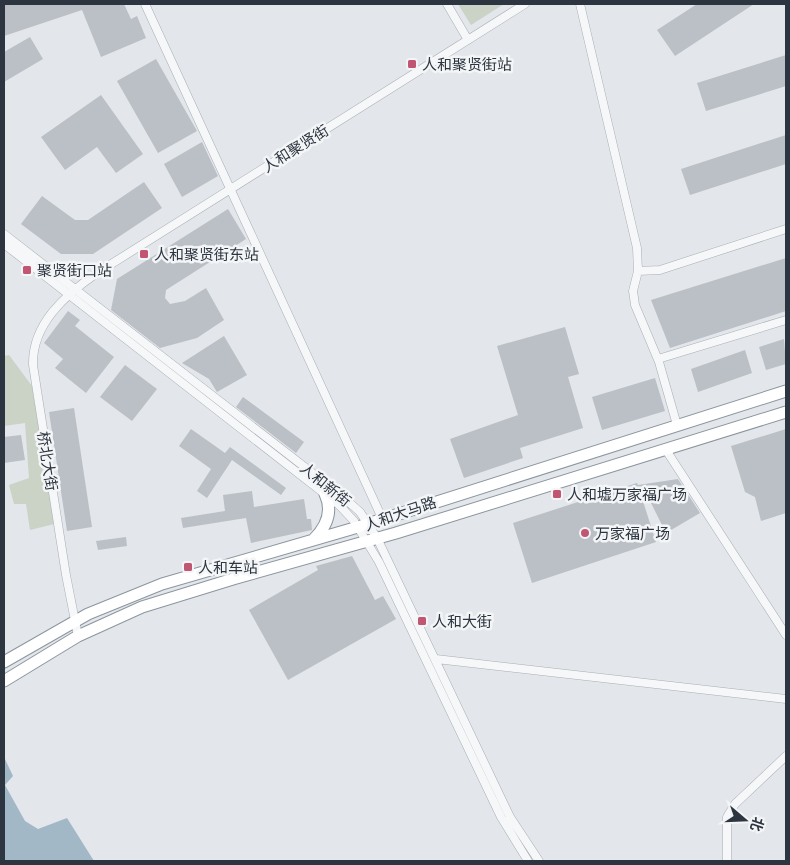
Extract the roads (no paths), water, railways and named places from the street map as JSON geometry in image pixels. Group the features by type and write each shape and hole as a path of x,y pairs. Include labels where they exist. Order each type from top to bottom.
{"highway":[{"name":"人和大马路","path":"4,662 75,620 108,604 162,584 363,525 474,488 786,391"},
{"name":"人和大马路","path":"4,681 78,636 120,616 164,600 481,507 786,412"},
{"path":"474,488 481,507"},
{"path":"313,540 324,529 328,514 325,494"}],"street":[{"path":"145,4 382,518"},
{"path":"447,4 468,40"},
{"name":"人和聚贤街","path":"68,296 75,289 230,188 524,4"},
{"path":"580,4 636,248 638,272 633,291 635,305 658,359 677,425"},
{"path":"638,272 660,270 786,229"},
{"name":"人和新街","path":"4,234 342,496 360,512 363,525 436,659 510,817 539,861"},
{"name":"人和新街","path":"4,244 68,296 363,525"},
{"name":"桥北大街","path":"68,296 51,313 38,334 34,345 33,365 78,636"},
{"path":"658,359 786,320"},
{"path":"666,450 786,636"},
{"name":"人和新街","path":"371,539 386,577 501,817 528,861"},
{"path":"436,659 786,699"},
{"path":"727,861 727,818 735,804 786,756"}],"water":[{"path":"4,757 13,776 5,785 25,821 38,829 67,818 94,861 4,861"}],"place":[{"name":"人和聚贤街站","path":"412,64"},
{"name":"人和聚贤街东站","path":"144,254"},
{"name":"聚贤街口站","path":"27,270"},
{"name":"人和墟万家福广场","path":"557,494"},
{"name":"万家福广场","path":"585,533"},
{"name":"人和车站","path":"188,567"},
{"name":"人和大街","path":"422,621"}]}
